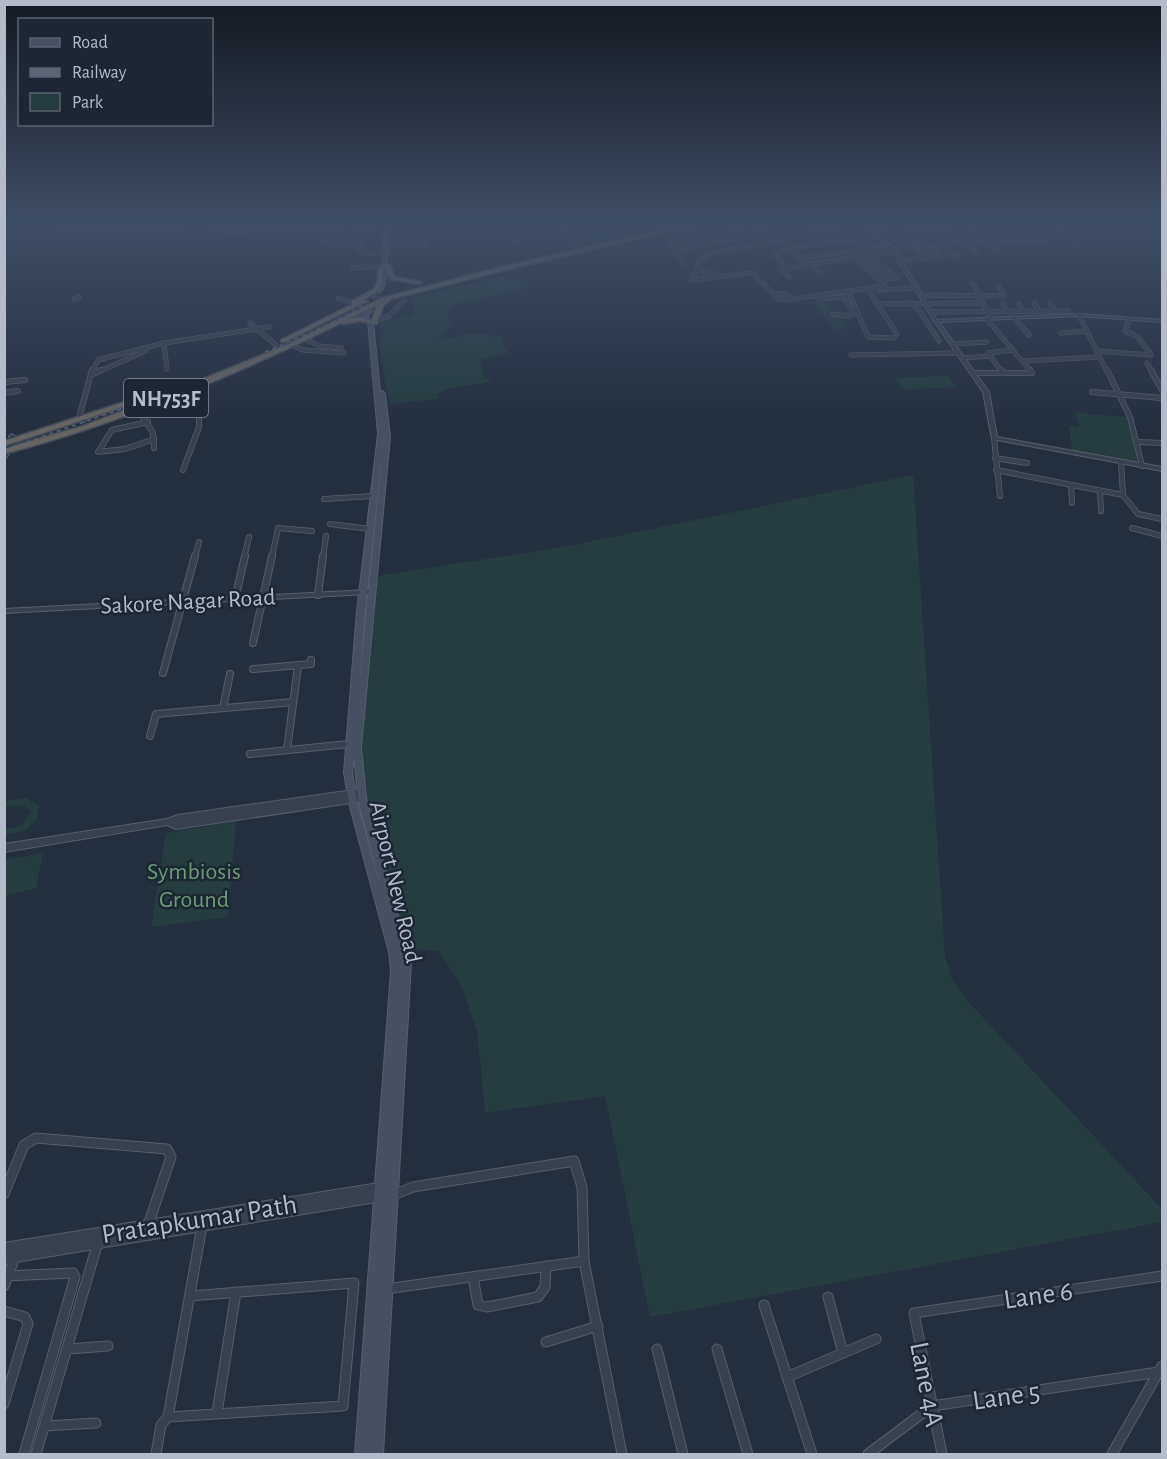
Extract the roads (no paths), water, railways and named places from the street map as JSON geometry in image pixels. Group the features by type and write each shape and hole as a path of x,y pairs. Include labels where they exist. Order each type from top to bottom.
{"highway":[{"path":"353,304 372,293"},
{"name":"NH753F","path":"7,447 112,414 276,345 319,322 324,316 386,293"},
{"name":"NH753F","path":"7,447 83,420 138,409 305,339 363,308 404,293"},
{"path":"321,331 350,320 374,321 381,303 396,295"}],"main road":[{"path":"372,310 374,321"},
{"name":"Airport New Road","path":"374,321 375,347 387,428 349,744 357,796 396,964 387,1191 386,1289 376,1455"},
{"name":"Airport New Road","path":"357,796 357,747 370,529 381,428 374,321"},
{"name":"Airport New Road","path":"362,1455 387,1191"}],"street":[{"path":"773,293 784,294 794,299 835,293"},
{"path":"834,295 848,293"},
{"path":"849,293 868,337 894,338 897,334 870,293"},
{"path":"973,373 1032,373 989,319 988,312 978,293"},
{"path":"921,295 1005,296 1003,293"},
{"path":"921,295 936,321 988,396 1000,496"},
{"path":"810,301 843,297 854,313 850,316 833,314"},
{"path":"338,298 353,304"},
{"path":"374,321 388,317 404,301"},
{"path":"911,303 921,313 939,341"},
{"path":"876,304 983,303"},
{"path":"1034,303 1040,312"},
{"path":"1050,303 1055,312"},
{"path":"1003,304 1009,312"},
{"path":"1019,304 1024,312"},
{"path":"931,312 1068,311"},
{"path":"936,321 1079,315 1162,321"},
{"path":"1079,315 1130,417 1142,466"},
{"path":"1014,318 1029,335"},
{"path":"1098,351 1150,355 1138,337 1125,331 1129,319"},
{"path":"250,323 253,329 276,345"},
{"path":"83,420 80,414 91,375 98,360 164,343 269,327"},
{"path":"1061,333 1087,331"},
{"path":"305,339 320,346 341,348"},
{"path":"952,344 987,342"},
{"path":"164,343 167,369"},
{"path":"291,345 303,350 344,353"},
{"path":"91,375 149,348"},
{"path":"1003,373 989,352 1013,350"},
{"path":"851,355 990,356"},
{"path":"1022,361 1100,357"},
{"path":"1147,363 1162,390"},
{"path":"4,382 26,381"},
{"path":"183,470 199,427 199,405 185,390"},
{"path":"4,393 18,391"},
{"path":"1092,392 1162,398"},
{"path":"138,409 148,422 154,439 154,448"},
{"path":"148,422 111,430 98,453 125,449 154,439"},
{"path":"4,434 7,447"},
{"path":"994,438 1162,470"},
{"path":"1136,442 1162,443"},
{"path":"995,458 1027,463"},
{"path":"1121,462 1123,495 1138,514 1162,519"},
{"path":"996,470 1123,495"},
{"path":"1071,486 1072,503"},
{"path":"1100,491 1101,511"},
{"path":"324,499 373,496"},
{"path":"330,524 370,529"},
{"path":"253,643 278,528 312,531"},
{"path":"1132,528 1162,536"},
{"path":"318,595 326,536"},
{"path":"235,599 249,537"},
{"path":"163,673 199,542"},
{"name":"Sakore Nagar Road","path":"4,611 367,592"},
{"path":"252,669 298,666 311,664 311,660"},
{"path":"287,750 298,666"},
{"path":"223,708 230,674"},
{"path":"150,736 156,714 293,702"},
{"path":"250,754 349,744"},
{"path":"4,848 167,822 176,825 357,796"},
{"path":"4,1194 24,1145 36,1138 167,1149 171,1157 147,1226"},
{"path":"387,1191 574,1161 582,1187 584,1262 622,1455"},
{"name":"Pratapkumar Path","path":"10,1258 147,1226 229,1217 387,1191"},
{"name":"Pratapkumar Path","path":"4,1249 202,1226 229,1217"},
{"path":"156,1455 161,1425 168,1417 202,1226"},
{"path":"36,1455 99,1238"},
{"path":"4,1286 10,1258"},
{"path":"386,1289 584,1262"},
{"path":"473,1277 478,1305 487,1307 538,1297 545,1287 546,1266"},
{"path":"6,1275 73,1273 75,1277 24,1455"},
{"name":"Lane 6","path":"914,1313 1162,1276"},
{"path":"168,1417 344,1406 354,1283 190,1296"},
{"path":"217,1413 236,1292"},
{"path":"828,1296 843,1353"},
{"path":"764,1305 812,1455"},
{"path":"4,1311 25,1317 28,1324 4,1404"},
{"name":"Lane 4A","path":"914,1313 942,1455"},
{"path":"546,1342 598,1326"},
{"path":"787,1377 876,1339"},
{"path":"68,1349 108,1346"},
{"path":"657,1349 683,1455"},
{"path":"717,1349 748,1455"},
{"path":"1112,1455 1161,1369"},
{"name":"Lane 5","path":"868,1455 932,1406 1161,1369"},
{"path":"45,1426 96,1423"}],"tunnel":[{"path":"370,311 379,293"}],"railway":[{"path":"265,352 329,324 377,293"},
{"path":"4,450 195,383"}],"park label":[{"name":"Symbiosis Ground","path":"194,885"}]}
